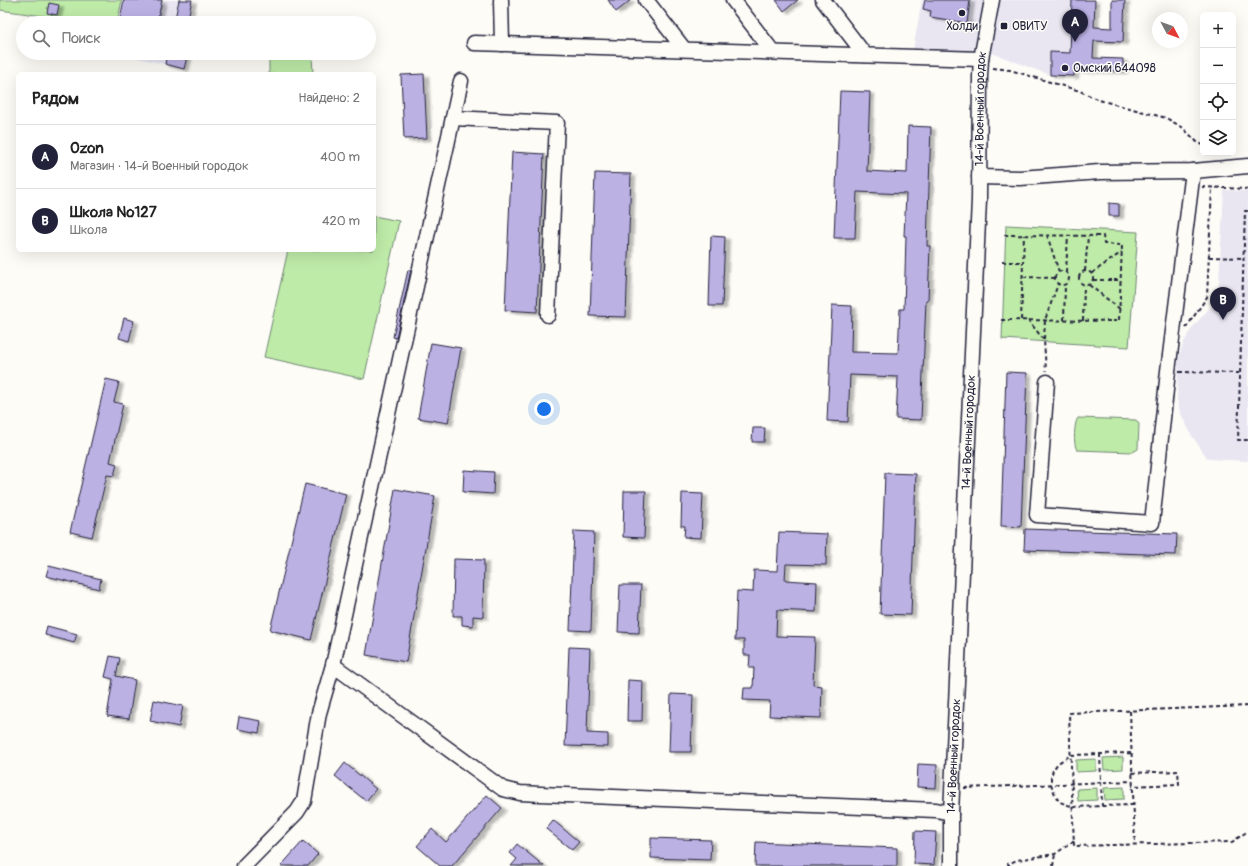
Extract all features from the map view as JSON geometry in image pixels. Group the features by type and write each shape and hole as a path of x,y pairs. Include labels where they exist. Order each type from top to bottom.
{"street":[{"path":"501,0 502,44"},
{"path":"646,0 684,49"},
{"path":"733,0 773,52"},
{"path":"823,0 865,55"},
{"name":"14-й Военный городок","path":"951,866 952,788 979,177 981,62 992,0"},
{"path":"474,43 865,55 981,62"},
{"path":"244,866 297,812 304,801 319,713 333,665 461,81"},
{"path":"453,118 557,123 548,315"},
{"path":"979,177 1020,178 1100,172 1193,171 1248,166"},
{"path":"1047,382 1037,515 1152,523 1168,371 1193,171"},
{"path":"333,665 503,789 520,793 936,810 951,813"}],"path":[{"path":"981,62 1080,92 1098,100 1166,118 1182,127 1200,144"},
{"path":"1191,187 1248,189"},
{"path":"1183,332 1207,297 1212,188"},
{"path":"1248,211 1244,211 1238,440 1248,440"},
{"path":"1001,320 1119,321 1120,309 1122,245 1104,244 1103,236 1004,235"},
{"path":"1021,320 1024,235"},
{"path":"1046,235 1059,272"},
{"path":"1064,320 1065,285 1068,282 1069,277 1066,272 1068,236"},
{"path":"1088,236 1085,271 1079,278 1080,283 1089,285 1120,309"},
{"path":"1092,274 1122,252"},
{"path":"1209,257 1243,258"},
{"path":"1002,262 1024,262"},
{"path":"1085,271 1092,274"},
{"path":"1059,272 1066,272"},
{"path":"1055,278 1059,272"},
{"path":"1089,285 1093,280 1092,274"},
{"path":"1023,277 1055,278"},
{"path":"1047,382 1044,340 1045,320 1058,284 1055,278"},
{"path":"1093,280 1121,280"},
{"path":"1058,284 1065,285"},
{"path":"1083,321 1084,285"},
{"path":"1028,320 1044,340"},
{"path":"1168,371 1240,373"},
{"path":"1248,706 1069,713 1074,846 1232,842 1248,831"},
{"path":"1130,711 1135,845"},
{"path":"1131,753 1071,755 1058,764 1051,777 1051,784 1052,791 1060,802 1073,807 1133,805"},
{"path":"1100,754 1102,806"},
{"path":"1132,773 1178,772 1179,784 1132,786"},
{"path":"952,788 1132,781"},
{"path":"1010,866 1008,864 1017,860 1055,854 1074,841"},
{"path":"1053,866 1055,854"}],"shaded area":[{"path":"124,0 192,0 189,16 121,16"},
{"path":"922,0 1095,0 1093,58 1123,59 1123,71 1075,70 1074,76 1050,75 992,53 913,50"},
{"path":"147,60 186,60 184,69"},
{"path":"1224,190 1248,191 1248,461 1208,459 1192,436 1180,412 1177,400 1178,359 1184,342 1192,328 1218,298"}],"green space":[{"path":"0,0 122,0 119,16 43,16 0,10"},
{"path":"269,60 312,60 313,72 269,72"},
{"path":"376,216 399,221 364,379 264,357 288,252 376,252"},
{"path":"1006,225 1138,232 1129,347 1002,339"},
{"path":"1078,418 1136,420 1139,424 1138,449 1133,452 1077,450 1074,434"},
{"path":"1123,757 1123,769 1104,770 1103,758"},
{"path":"1096,759 1096,771 1076,772 1076,760"},
{"path":"1124,787 1124,799 1105,800 1104,788"},
{"path":"1097,788 1097,800 1078,801 1077,789"}],"building":[{"path":"124,0 162,0 159,16 121,16"},
{"path":"179,0 192,0 189,16 176,16"},
{"path":"608,0 631,0 616,12"},
{"path":"776,0 798,0 784,11"},
{"path":"925,0 970,0 967,23 930,17 931,11 923,9"},
{"path":"1072,0 1095,0 1094,27 1112,28 1112,0 1125,0 1123,42 1094,41 1093,58 1123,59 1123,71 1074,70 1074,76 1050,75 1050,52 1070,53"},
{"path":"49,3 59,5 57,15 47,13"},
{"path":"166,60 186,60 184,69 165,64"},
{"path":"424,74 427,138 404,139 401,75"},
{"path":"840,91 870,92 867,171 907,173 908,126 931,127 927,246 930,246 921,420 896,419 898,377 850,375 848,422 827,421 832,305 852,306 851,352 898,353 900,309 904,309 906,236 904,236 906,194 857,192 855,238 834,238"},
{"path":"512,152 544,154 537,312 505,310"},
{"path":"595,173 631,174 626,317 590,316"},
{"path":"1109,203 1119,204 1119,216 1109,216"},
{"path":"711,236 725,237 722,306 709,306"},
{"path":"408,270 411,270 396,338 393,337"},
{"path":"124,318 134,321 129,341 119,338"},
{"path":"431,343 461,348 448,423 418,418"},
{"path":"1006,372 1027,373 1021,527 1001,526"},
{"path":"106,379 119,382 114,402 123,404 110,462 117,464 114,476 107,475 92,537 70,532"},
{"path":"753,428 765,428 764,442 752,442"},
{"path":"464,470 494,472 493,494 463,492"},
{"path":"885,473 916,474 911,615 880,614"},
{"path":"305,484 346,494 311,640 270,630"},
{"path":"395,489 435,496 406,662 366,655"},
{"path":"624,491 646,491 644,538 623,537"},
{"path":"682,493 703,494 701,538 684,537 685,526 681,526"},
{"path":"1025,529 1177,534 1176,555 1024,550"},
{"path":"574,531 594,532 591,631 570,630"},
{"path":"779,532 827,534 826,565 786,564 785,580 817,582 816,612 777,610 776,636 815,637 813,685 822,686 821,718 769,716 770,701 743,700 744,688 753,688 754,668 749,668 750,655 744,655 744,640 735,640 737,591 753,592 754,570 777,571"},
{"path":"454,559 484,560 483,617 473,616 473,626 462,625 462,616 453,616"},
{"path":"49,566 101,579 99,589 46,576"},
{"path":"620,585 641,585 639,633 618,632"},
{"path":"47,626 77,634 74,643 45,635"},
{"path":"569,647 590,648 587,733 608,734 608,747 565,746"},
{"path":"110,656 120,658 116,676 135,680 129,719 107,716 113,679 105,677"},
{"path":"628,680 643,681 642,721 627,721"},
{"path":"671,694 693,695 691,752 669,752"},
{"path":"154,700 183,706 179,727 150,721"},
{"path":"239,717 261,721 259,733 237,729"},
{"path":"345,763 376,789 366,801 335,776"},
{"path":"918,764 937,765 936,788 917,787"},
{"path":"487,795 502,808 452,866 440,866 417,846 432,829 446,842"},
{"path":"553,820 579,842 572,850 546,829"},
{"path":"915,831 936,832 934,865 914,864"},
{"path":"651,838 711,840 710,860 651,858"},
{"path":"303,841 318,854 308,866 281,866"},
{"path":"756,842 897,848 897,866 755,866"},
{"path":"517,844 544,866 511,866 517,859 510,853"}],"place":[{"name":"Холди","path":"962,13"},
{"name":"ОВИТУ","path":"1004,26"},
{"name":"Ozon","path":"1075,42"},
{"name":"Омский 644098","path":"1065,68"},
{"name":"Школа №127","path":"1223,320"}]}
